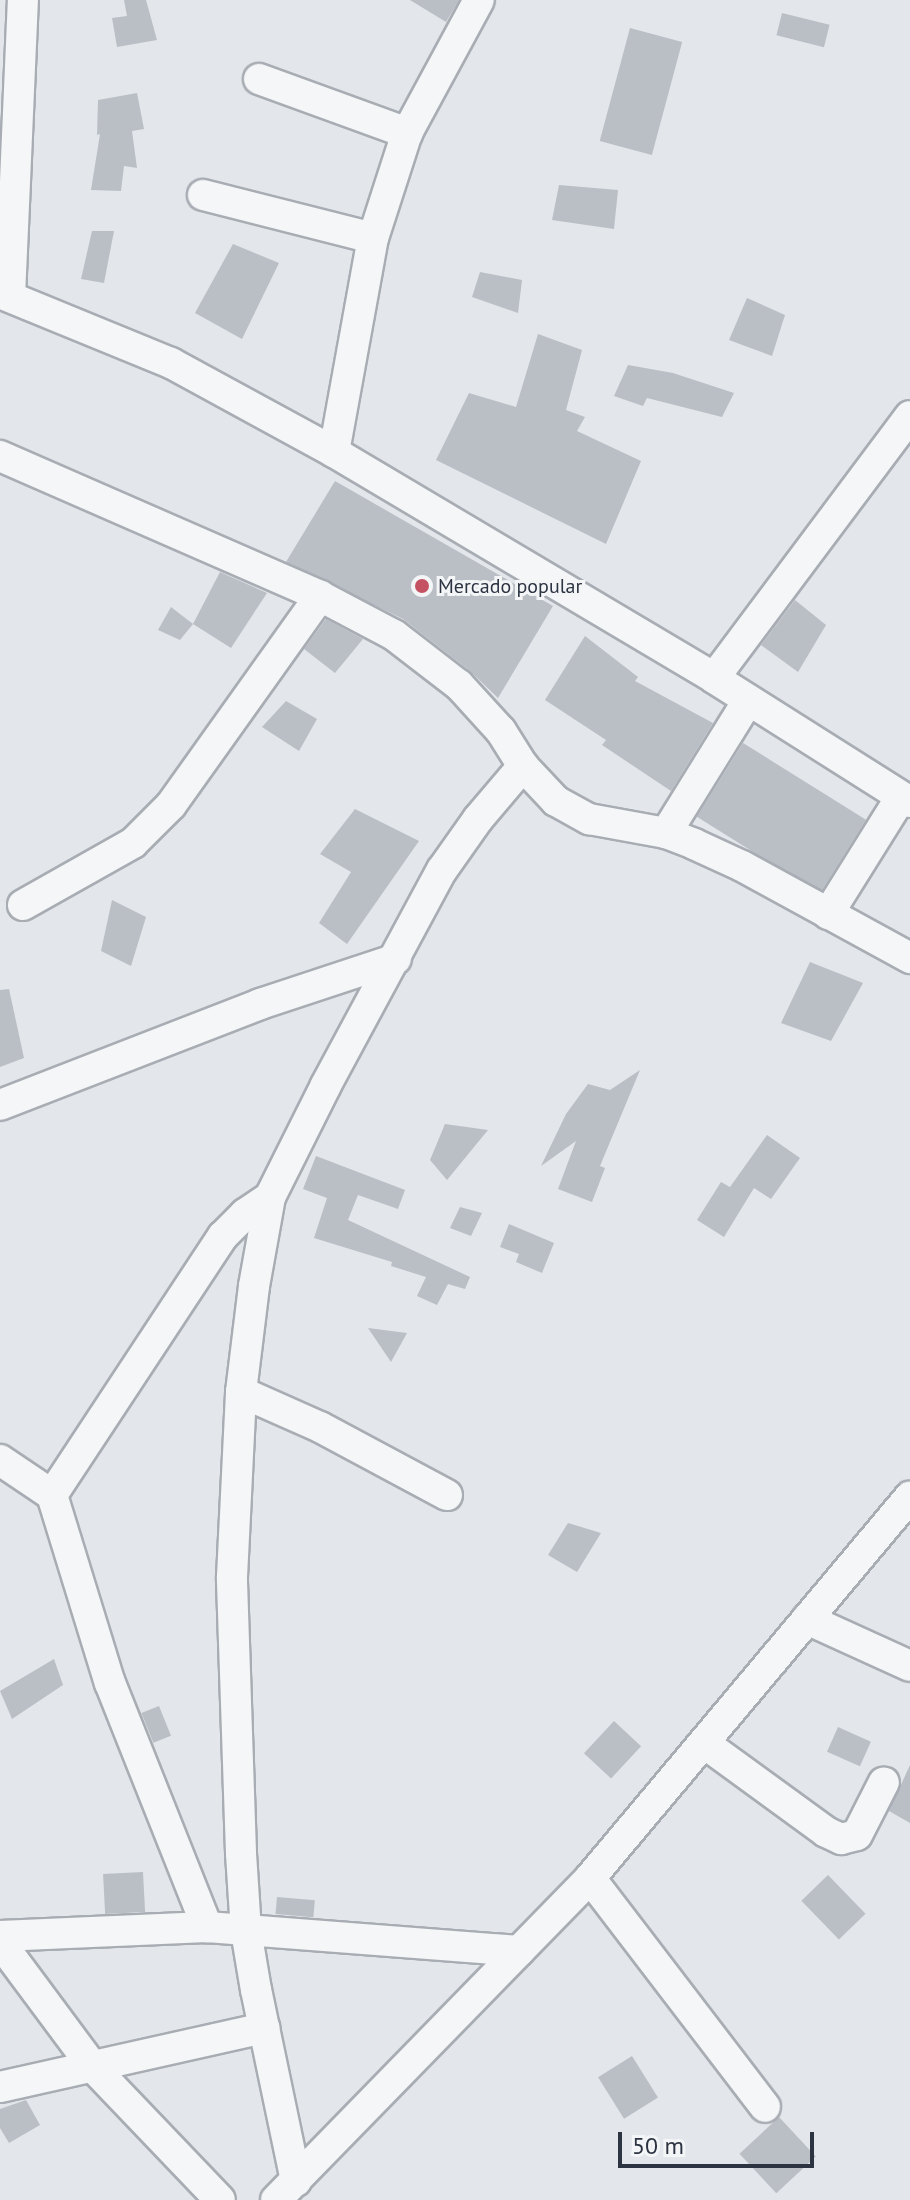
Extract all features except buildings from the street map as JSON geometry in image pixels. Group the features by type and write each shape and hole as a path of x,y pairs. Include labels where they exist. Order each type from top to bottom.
{"street":[{"path":"23,0 5,295 171,363 334,452 714,678 906,800 828,914"},
{"path":"334,452 373,238 407,133 479,0"},
{"path":"259,79 407,133"},
{"path":"203,195 373,238"},
{"path":"714,678 910,416"},
{"path":"0,456 320,596 394,635 459,685 501,731 523,766 556,801 589,819 666,833 742,866 910,958"},
{"path":"23,905 133,843 171,805 320,596"},
{"path":"666,833 748,701"},
{"path":"281,2195 264,2028 246,1931 232,1577 241,1392 254,1286 270,1197 326,1085 442,870 478,819 523,766"},
{"path":"0,1105 260,1004 396,959"},
{"path":"52,1495 223,1236 245,1214 270,1197"},
{"path":"241,1392 320,1427 447,1495"},
{"path":"0,1460 52,1495 110,1683 207,1927"},
{"path":"281,2195 590,1878 910,1497"},
{"path":"807,1619 910,1666"},
{"path":"704,1743 800,1814 841,1839 857,1835 884,1782"},
{"path":"590,1878 765,2107"},
{"path":"0,1939 207,1927 519,1951"},
{"path":"0,1939 92,2066 220,2200"},
{"path":"0,2087 264,2028"}],"place":[{"name":"Mercado popular","path":"422,586"}]}
